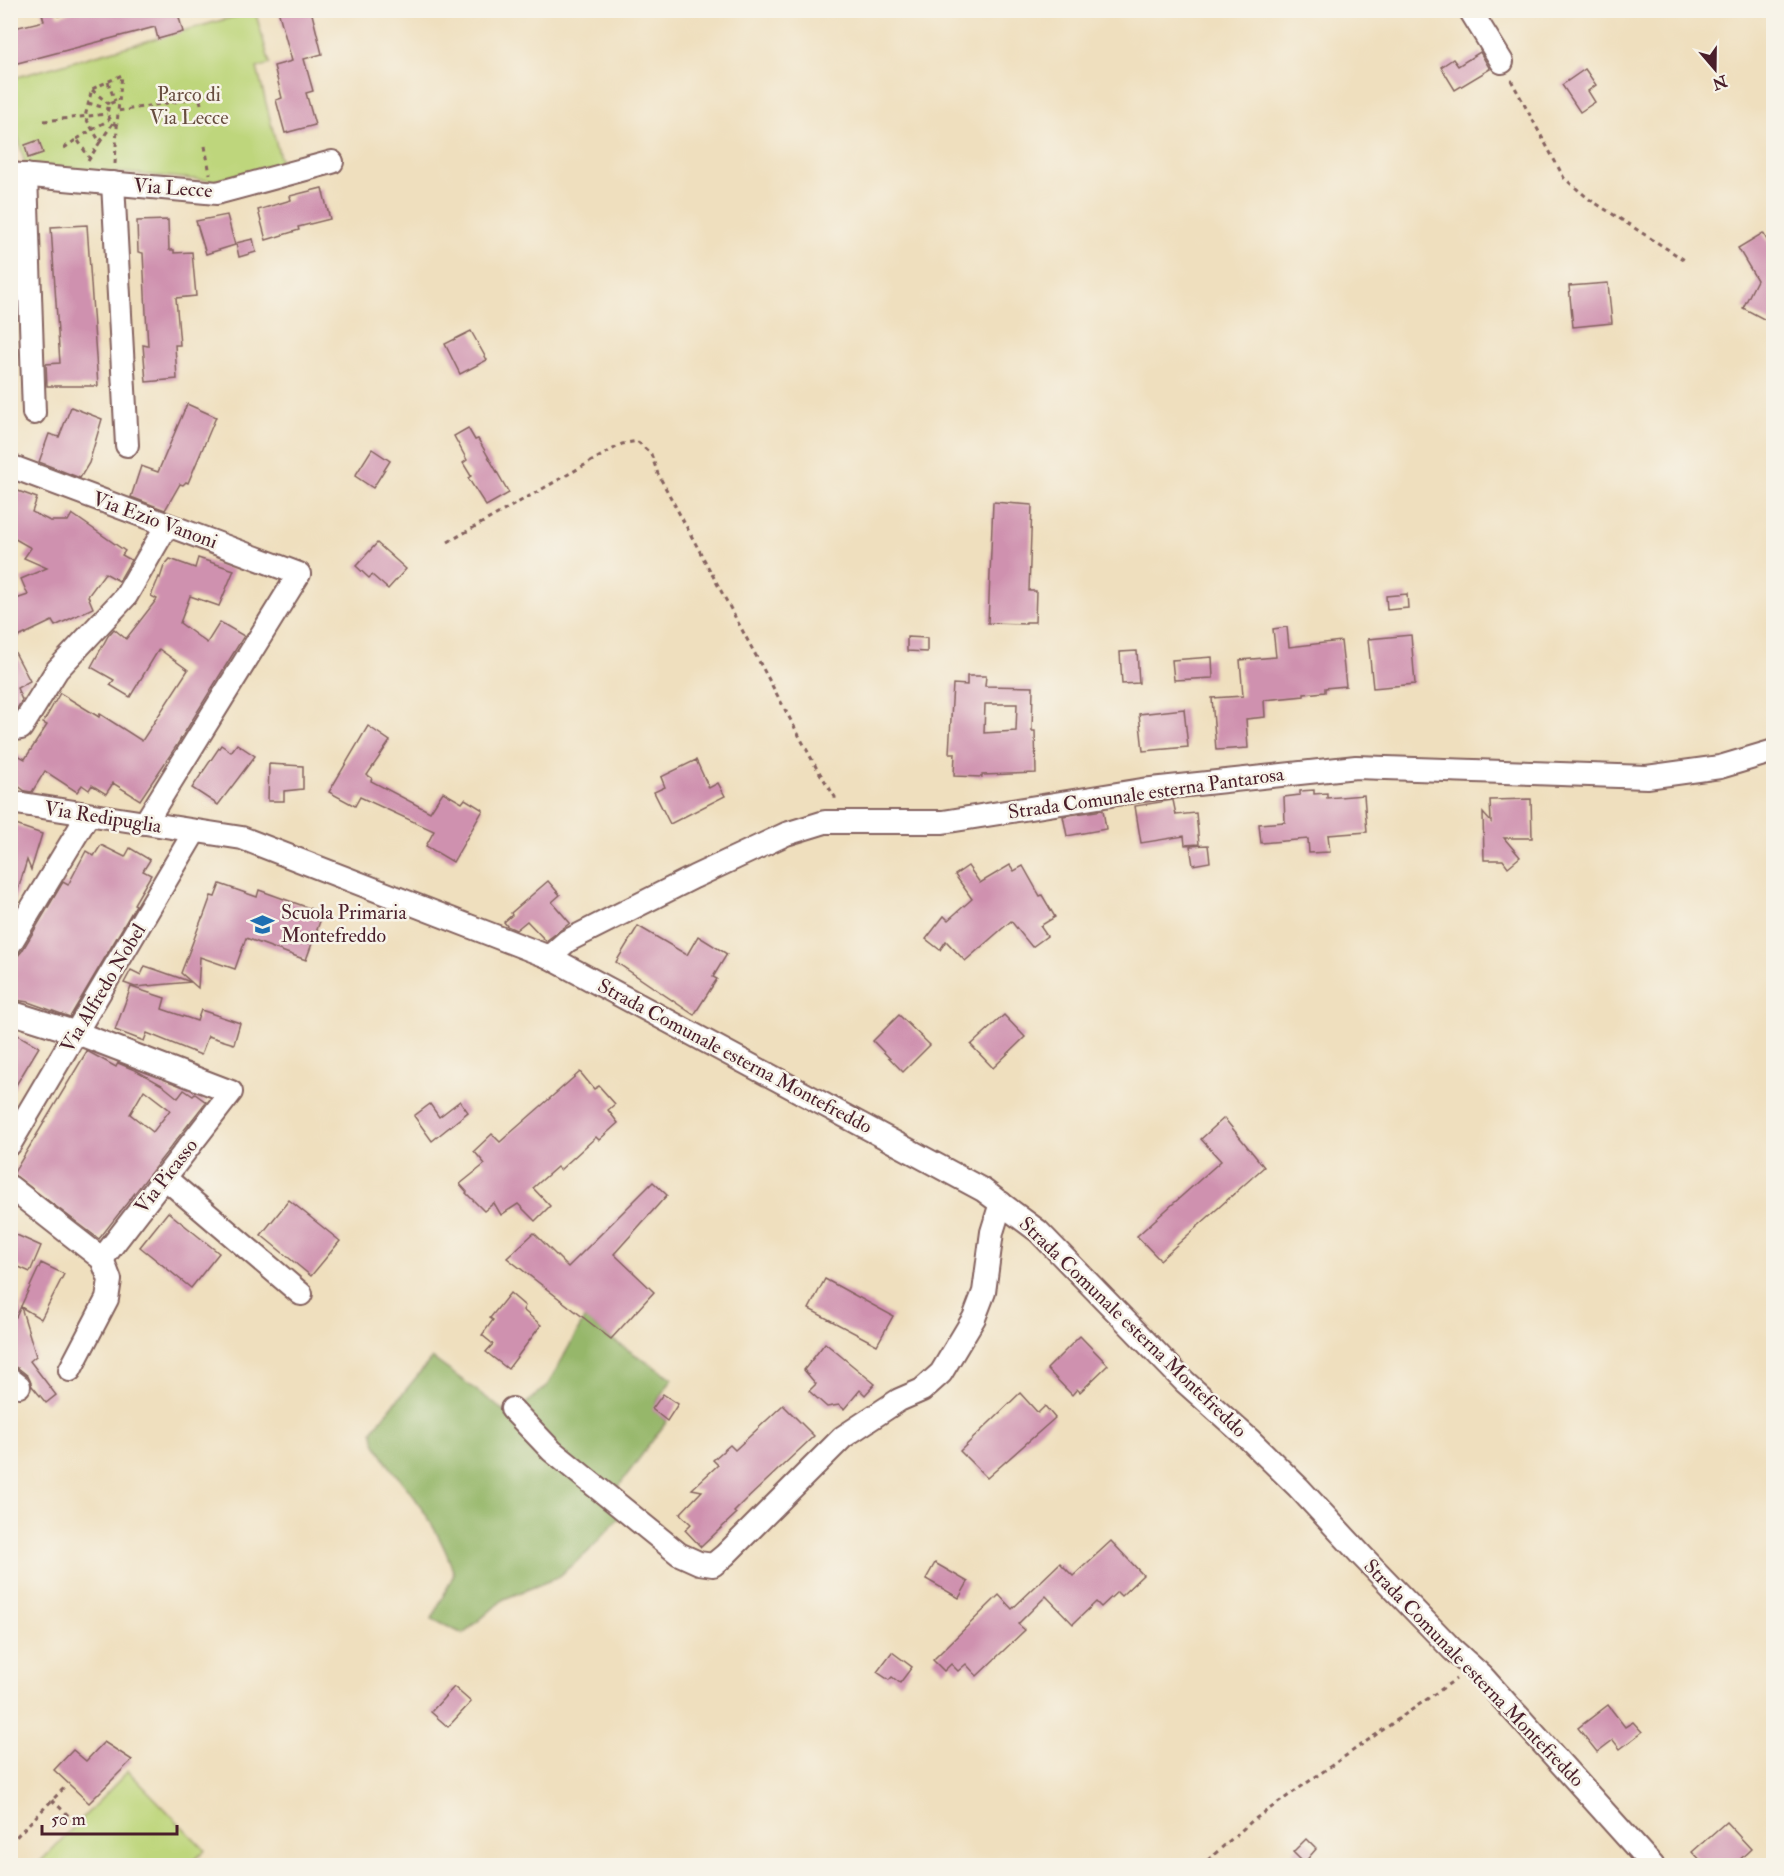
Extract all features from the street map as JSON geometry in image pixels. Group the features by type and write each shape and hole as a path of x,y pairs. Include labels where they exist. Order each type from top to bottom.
{"street":[{"path":"1470,10 1502,62"},
{"name":"Via Lecce","path":"18,175 114,176 217,193 332,162"},
{"path":"18,175 34,413"},
{"path":"114,176 127,445"},
{"name":"Via Ezio Vanoni","path":"10,466 299,574 145,824"},
{"path":"10,730 21,728 57,670 126,596 167,525"},
{"name":"Strada Comunale esterna Pantarosa","path":"549,957 567,941 694,877 786,834 825,822 944,822 1142,790 1356,767 1647,777 1720,766 1773,751"},
{"name":"Via Redipuglia","path":"10,802 195,831"},
{"path":"10,944 88,815"},
{"name":"Strada Comunale esterna Montefreddo","path":"195,831 242,838 549,957 983,1190 1038,1231 1185,1382 1298,1487 1370,1565 1473,1667 1653,1866"},
{"name":"Via Alfredo Nobel","path":"10,1144 195,831"},
{"path":"10,1012 77,1033"},
{"name":"Via Picasso","path":"77,1033 231,1092 102,1259"},
{"path":"165,1179 301,1294"},
{"path":"10,1187 102,1259 110,1280 107,1299 70,1370"},
{"path":"512,1409 552,1451 679,1554 699,1563 713,1565 843,1437 899,1400 922,1390 941,1373 974,1318 984,1292 992,1232 1001,1203"}],"path":[{"path":"1502,62 1564,178 1589,199 1686,261"},
{"path":"100,142 85,117 92,89 122,75 115,124 114,176"},
{"path":"108,81 118,100"},
{"path":"92,89 110,104"},
{"path":"115,124 110,119 108,111 110,104 118,100"},
{"path":"118,111 186,100"},
{"path":"88,103 108,111"},
{"path":"44,121 85,117 108,111"},
{"path":"64,148 110,119"},
{"path":"86,165 100,142 115,124"},
{"path":"77,139 90,159"},
{"path":"205,146 211,178"},
{"path":"448,542 622,444 637,441 651,454 658,474 816,767 835,797 834,822"},
{"path":"1201,1866 1251,1821 1473,1667"},
{"path":"10,1843 66,1786"},
{"path":"52,1800 73,1820"}],"green space":[{"name":"Parco di Via Lecce","path":"255,11 270,64 257,68 281,162 215,181 25,164 11,110 10,79"},
{"path":"585,1318 611,1339 673,1379 653,1409 667,1421 615,1491 623,1513 587,1553 556,1578 504,1599 463,1634 432,1619 454,1574 447,1554 432,1525 378,1449 372,1431 432,1358 513,1419 522,1407 547,1386"},
{"path":"128,1771 205,1850 190,1865 37,1865"}],"building":[{"path":"41,10 56,10 58,16 80,10 177,10 183,32 158,39 155,27 10,65 10,29 44,21"},
{"path":"278,10 311,10 322,54 304,59 313,91 306,93 315,125 285,133 276,100 282,98 274,66 292,61"},
{"path":"1480,52 1490,69 1455,90 1441,67 1453,59 1458,66"},
{"path":"1585,69 1596,85 1588,91 1595,102 1580,112 1562,85"},
{"path":"39,140 43,153 28,158 25,145"},
{"path":"322,188 330,219 298,227 299,230 266,240 258,210 291,200 290,196"},
{"path":"227,215 235,245 206,254 196,221"},
{"path":"168,220 169,250 174,250 174,253 192,252 196,296 176,298 180,345 175,345 177,379 146,382 143,345 148,346 143,253 138,252 137,221"},
{"path":"87,225 98,386 47,386 46,364 60,363 51,227"},
{"path":"1763,233 1773,250 1773,324 1743,308 1757,280 1738,248"},
{"path":"253,239 256,252 239,257 236,243"},
{"path":"1608,283 1612,323 1573,327 1569,286"},
{"path":"471,331 487,360 460,374 445,344"},
{"path":"187,404 216,417 188,483 180,484 165,510 131,497 141,466 158,472"},
{"path":"71,407 102,419 89,463 80,478 39,462 49,434 59,437"},
{"path":"468,428 475,440 478,439 509,493 486,506 468,478 471,476 463,463 467,460 454,436"},
{"path":"372,449 390,461 373,488 355,476"},
{"path":"10,488 37,498 32,512 50,521 68,521 72,514 125,551 122,555 131,560 119,581 105,573 88,596 93,608 55,626 52,621 10,641 10,601 28,595 21,579 47,568 24,558 31,548 10,536"},
{"path":"993,502 1032,505 1029,591 1036,591 1035,622 1026,622 1026,624 988,623"},
{"path":"377,543 406,569 388,589 372,575 369,578 356,566"},
{"path":"198,558 234,570 219,606 190,596 180,623 207,643 220,622 244,636 140,800 113,783 106,794 92,785 89,790 82,785 77,792 45,771 32,792 25,791 10,780 10,751 25,759 47,725 43,723 60,693 99,717 100,714 142,741 188,670 159,649 130,697 110,685 114,680 91,667 114,629 126,639 157,599 151,596 164,566 170,559 195,568"},
{"path":"1407,594 1408,608 1387,610 1386,596"},
{"path":"1287,627 1289,647 1341,641 1346,686 1325,688 1325,692 1304,694 1304,696 1264,700 1265,717 1246,719 1248,748 1216,750 1212,698 1243,696 1240,660 1276,657 1273,629"},
{"path":"1411,635 1415,684 1373,688 1368,639"},
{"path":"907,637 927,638 927,652 907,651"},
{"path":"10,643 30,681 17,688 22,700 13,716 10,716"},
{"path":"1137,651 1139,683 1122,684 1120,652"},
{"path":"1212,657 1213,678 1174,680 1172,660"},
{"path":"967,676 986,676 985,686 1033,687 1032,731 1035,731 1036,773 982,775 982,777 954,776 955,753 949,753 953,684 967,685","holes":["985,704 1017,704 1016,731 984,733"]},
{"path":"1184,709 1188,747 1143,751 1139,714"},
{"path":"368,726 390,741 367,775 372,778 371,781 430,812 443,792 462,803 465,799 483,810 453,862 426,846 434,831 360,797 355,806 329,792"},
{"path":"237,744 255,756 218,805 192,788 221,745 231,752"},
{"path":"696,760 709,788 718,783 725,796 670,824 654,792 665,787 661,777"},
{"path":"269,764 303,766 303,789 284,791 284,801 268,801"},
{"path":"1314,790 1314,794 1327,793 1327,798 1364,795 1367,832 1328,835 1330,852 1309,853 1308,839 1261,843 1259,824 1285,822 1284,797 1300,795 1300,791"},
{"path":"1531,799 1532,838 1504,838 1520,857 1508,867 1503,860 1484,860 1483,813 1491,822 1490,800"},
{"path":"1173,800 1176,815 1196,813 1199,844 1185,845 1184,836 1141,843 1135,806"},
{"path":"1103,810 1106,829 1067,836 1063,816"},
{"path":"10,823 42,834 31,870 27,860 14,903 10,902"},
{"path":"101,845 125,857 130,848 150,860 143,871 151,875 134,904 136,905 70,1017 28,1002 10,999 10,965 22,951 63,882 68,885 86,851 94,856"},
{"path":"1208,845 1210,862 1193,865 1190,846"},
{"path":"1010,865 1014,871 1023,866 1055,917 1040,926 1047,936 1032,947 1011,921 965,961 946,941 940,950 926,939 944,916 948,920 972,899 955,875 968,866 980,883"},
{"path":"548,881 560,895 552,902 570,923 546,941 527,921 516,930 507,926 504,922 512,915 511,913"},
{"path":"220,884 257,897 259,890 323,913 306,960 246,938 235,969 200,957 198,988 181,973 211,896 215,897"},
{"path":"638,926 687,955 698,936 727,954 713,977 717,979 694,1015 616,962"},
{"path":"145,966 191,982 135,987 124,983 131,970 141,975"},
{"path":"131,987 165,998 162,1009 197,1021 201,1010 240,1023 234,1044 208,1036 201,1055 147,1033 144,1041 115,1030"},
{"path":"899,1015 930,1045 903,1072 873,1041"},
{"path":"1004,1015 1025,1037 993,1068 971,1045"},
{"path":"10,1026 13,1027 11,1031 39,1047 10,1095"},
{"path":"87,1051 116,1067 118,1063 137,1071 162,1085 178,1098 184,1090 206,1102 99,1239 13,1174","holes":["144,1090 170,1110 153,1132 130,1114"]},
{"path":"580,1072 594,1089 599,1086 615,1104 608,1110 618,1123 599,1140 596,1137 560,1170 557,1167 533,1188 550,1206 535,1221 518,1204 501,1215 494,1203 484,1211 460,1184 485,1164 474,1151 492,1134 500,1142"},
{"path":"460,1101 468,1112 432,1141 414,1116 430,1104 439,1117"},
{"path":"1224,1118 1264,1167 1160,1260 1137,1236 1221,1161 1201,1139"},
{"path":"653,1182 667,1195 614,1254 654,1292 611,1339 507,1258 534,1233 568,1267"},
{"path":"289,1200 340,1241 311,1276 261,1235"},
{"path":"168,1212 219,1253 191,1288 140,1247"},
{"path":"10,1232 41,1246 30,1272 10,1263"},
{"path":"41,1263 64,1274 41,1319 21,1307 36,1356 30,1361 56,1395 46,1403 32,1386 28,1376 18,1368 10,1366 10,1311 16,1317"},
{"path":"825,1279 893,1316 877,1345 809,1309"},
{"path":"510,1293 525,1306 523,1310 541,1325 508,1369 486,1352 493,1344 482,1335 493,1320 490,1318"},
{"path":"1080,1336 1108,1365 1080,1392 1077,1389 1072,1395 1047,1369"},
{"path":"825,1343 875,1384 865,1395 860,1390 844,1409 839,1405 827,1407 809,1391 816,1384 804,1370"},
{"path":"1020,1393 1038,1413 1045,1406 1055,1418 987,1478 960,1451"},
{"path":"663,1394 678,1404 667,1421 652,1409"},
{"path":"783,1405 814,1436 746,1500 734,1512 736,1514 701,1547 685,1530 691,1524 680,1514 702,1491 692,1489 718,1465 713,1460 730,1445 735,1450"},
{"path":"1111,1541 1143,1575 1121,1596 1117,1592 1101,1607 1096,1602 1073,1624 1046,1596 1018,1624 1025,1630 977,1676 966,1664 958,1671 951,1664 944,1671 933,1660 999,1595 1012,1609 1060,1563 1073,1576"},
{"path":"935,1563 968,1582 959,1598 926,1579"},
{"path":"892,1652 912,1667 900,1683 892,1677 889,1680 877,1672"},
{"path":"454,1687 471,1702 448,1727 431,1712"},
{"path":"1608,1705 1625,1727 1633,1722 1642,1732 1620,1749 1613,1740 1597,1752 1578,1728"},
{"path":"104,1742 132,1760 89,1803 54,1770 73,1750 86,1761"},
{"path":"1726,1822 1751,1849 1733,1866 1705,1866 1692,1852"},
{"path":"1306,1839 1316,1849 1304,1863 1293,1852"}],"place":[{"name":"Scuola Primaria Montefreddo","path":"263,924"}]}
